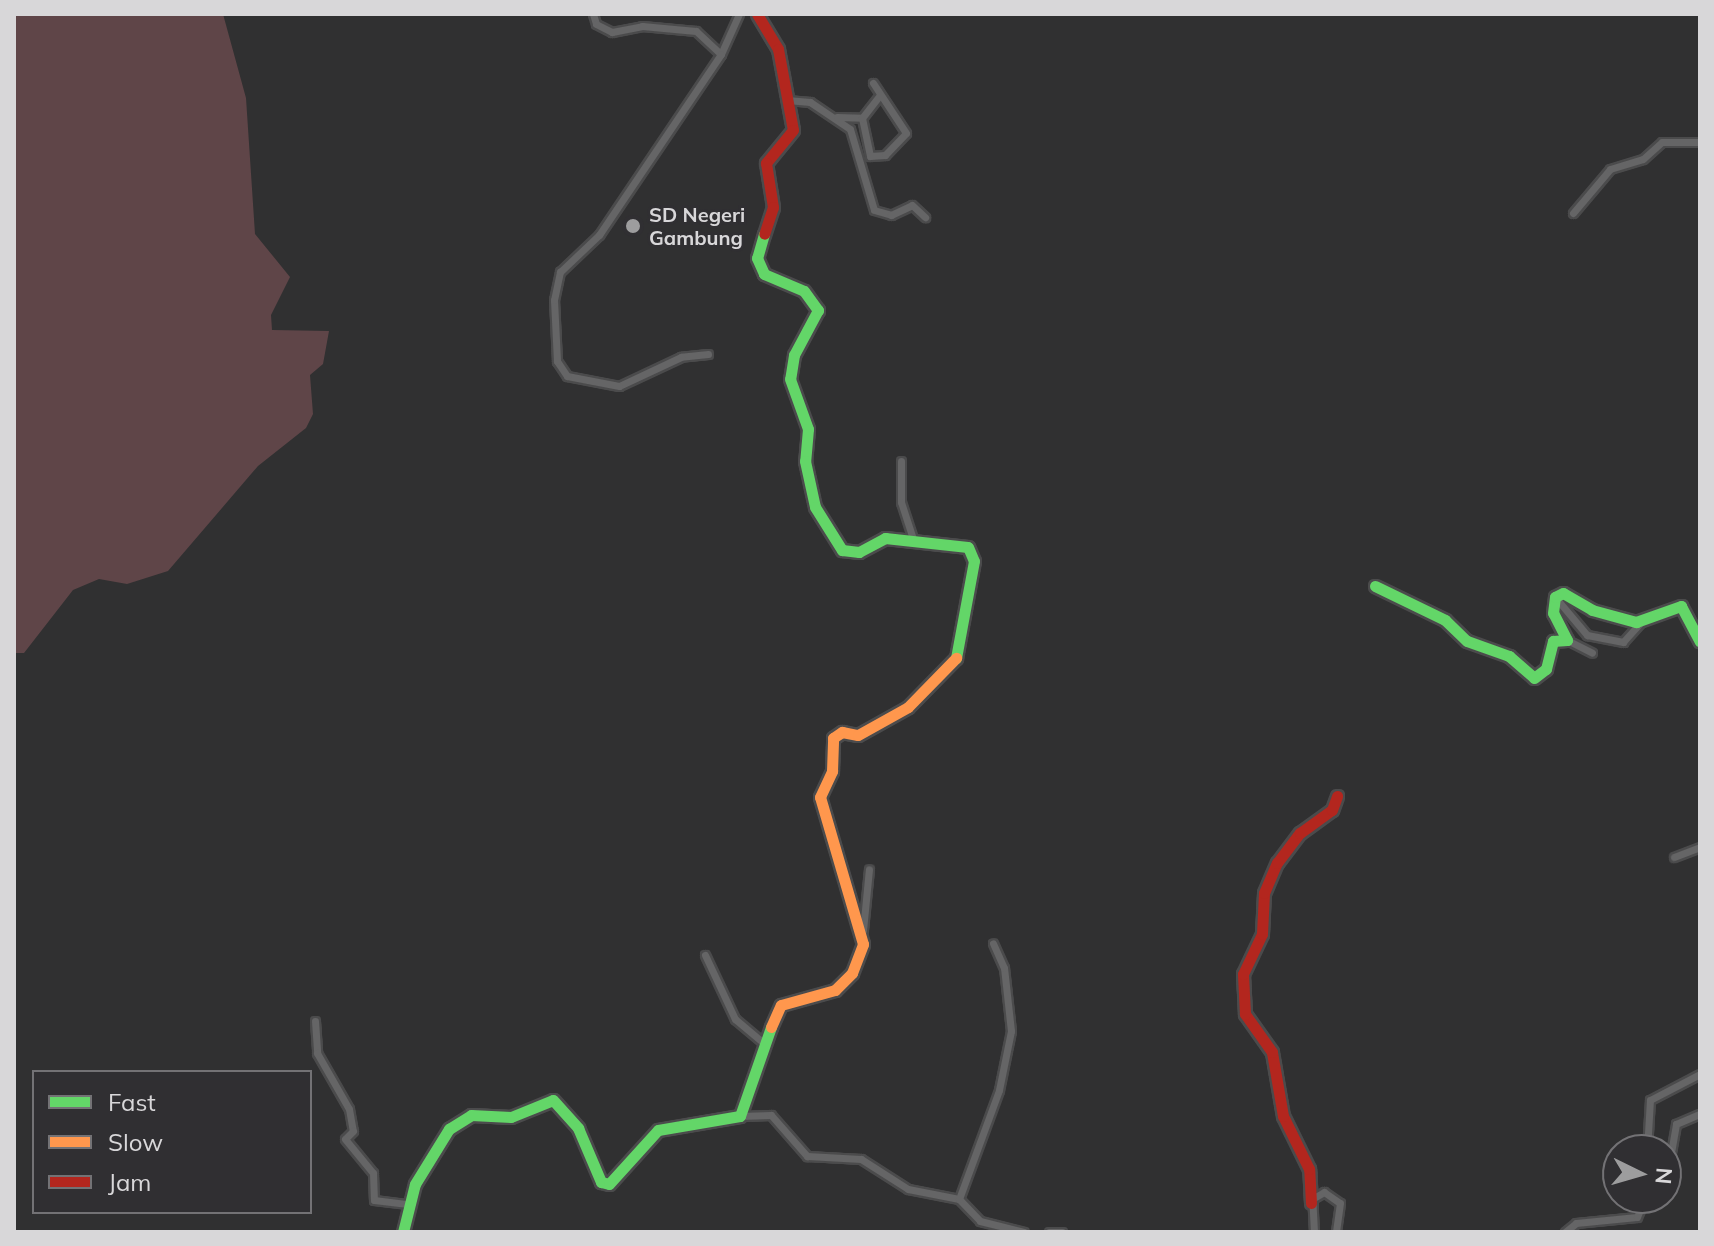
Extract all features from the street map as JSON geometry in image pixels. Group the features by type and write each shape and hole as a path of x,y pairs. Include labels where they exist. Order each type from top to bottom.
{"street":[{"path":"593,14 596,24 612,32 642,26 696,31 719,52"},
{"path":"708,354 681,357 619,386 567,376 557,361 554,300 560,272 599,235 719,52 739,14"},
{"path":"757,14 778,49 785,100 793,130 766,163 773,207 757,255 764,274 804,291 818,310 794,355 790,383 808,426 805,461 815,507 838,548 856,553 881,539 913,538 966,545 974,561 947,677 861,734 839,732 832,742 833,768 820,797 863,944"},
{"path":"862,118 872,158 885,155 906,133 873,83"},
{"path":"862,118 880,95"},
{"path":"785,100 797,98 837,117 862,118"},
{"path":"837,117 856,139 874,210 891,215 912,205 925,217"},
{"path":"1573,213 1610,169 1643,159 1662,142 1699,142"},
{"path":"901,461 901,502 913,538"},
{"path":"838,548 840,533"},
{"path":"1375,586 1445,620 1467,641 1509,656 1529,677 1546,669 1553,641 1567,640 1592,653"},
{"path":"1555,597 1566,593 1592,610 1641,622"},
{"path":"1555,597 1553,613 1567,640"},
{"path":"1555,597 1587,635 1623,642 1641,622 1681,606 1700,641"},
{"path":"1314,1232 1309,1169 1283,1116 1272,1052 1245,1014 1243,974 1262,934 1264,893 1277,863 1300,833 1332,810 1337,796"},
{"path":"1674,857 1700,847"},
{"path":"740,1116 748,1080 767,1045 781,1005 835,990 852,973 863,944 869,869"},
{"path":"959,1199 999,1090 1011,1031 1004,968 993,943"},
{"path":"705,955 735,1019 767,1045"},
{"path":"315,1021 317,1053 349,1109 353,1131 346,1142 373,1173 374,1200 408,1204"},
{"path":"1648,1134 1650,1100 1700,1074"},
{"path":"403,1232 408,1204 454,1125 475,1114 511,1117 549,1098 578,1128 601,1182 614,1182 658,1130 740,1116 771,1115 812,1158 861,1159 908,1189 959,1199 980,1221 1024,1232"},
{"path":"1674,1134 1676,1124 1700,1114"},
{"path":"1311,1203 1321,1193 1337,1198 1336,1232"},
{"path":"1565,1232 1576,1223 1637,1217 1638,1214"},
{"path":"1049,1232 1062,1232"}],"shaded area":[{"path":"14,14 223,14 246,98 255,234 290,277 271,315 272,330 329,331 323,364 310,375 313,414 306,428 258,466 168,571 127,584 99,579 73,590 24,653 14,653"}],"traffic: fast":[{"path":"764,234 757,258 764,274 804,291 818,310 794,355 790,379 808,429 805,461 815,507 842,550 859,552 885,538 968,547 974,561 956,658"},
{"path":"1375,586 1445,620 1467,641 1509,656 1534,678 1546,669 1553,641 1567,640 1553,613 1555,597 1563,593 1592,610 1636,622 1681,606 1700,641"},
{"path":"403,1232 415,1184 449,1129 471,1115 511,1117 553,1100 578,1128 601,1182 609,1184 658,1130 740,1116 771,1027"}],"traffic: slow":[{"path":"771,1027 781,1005 835,990 852,973 863,944 820,797 832,771 833,738 842,732 858,735 908,707 956,658"}],"traffic: jam":[{"path":"757,14 778,49 793,130 766,163 773,207 764,234"},
{"path":"1311,1203 1309,1169 1283,1116 1272,1052 1245,1014 1243,974 1262,934 1264,893 1277,863 1300,833 1332,810 1337,796"}],"place":[{"name":"SD Negeri Gambung","path":"633,226"}]}
